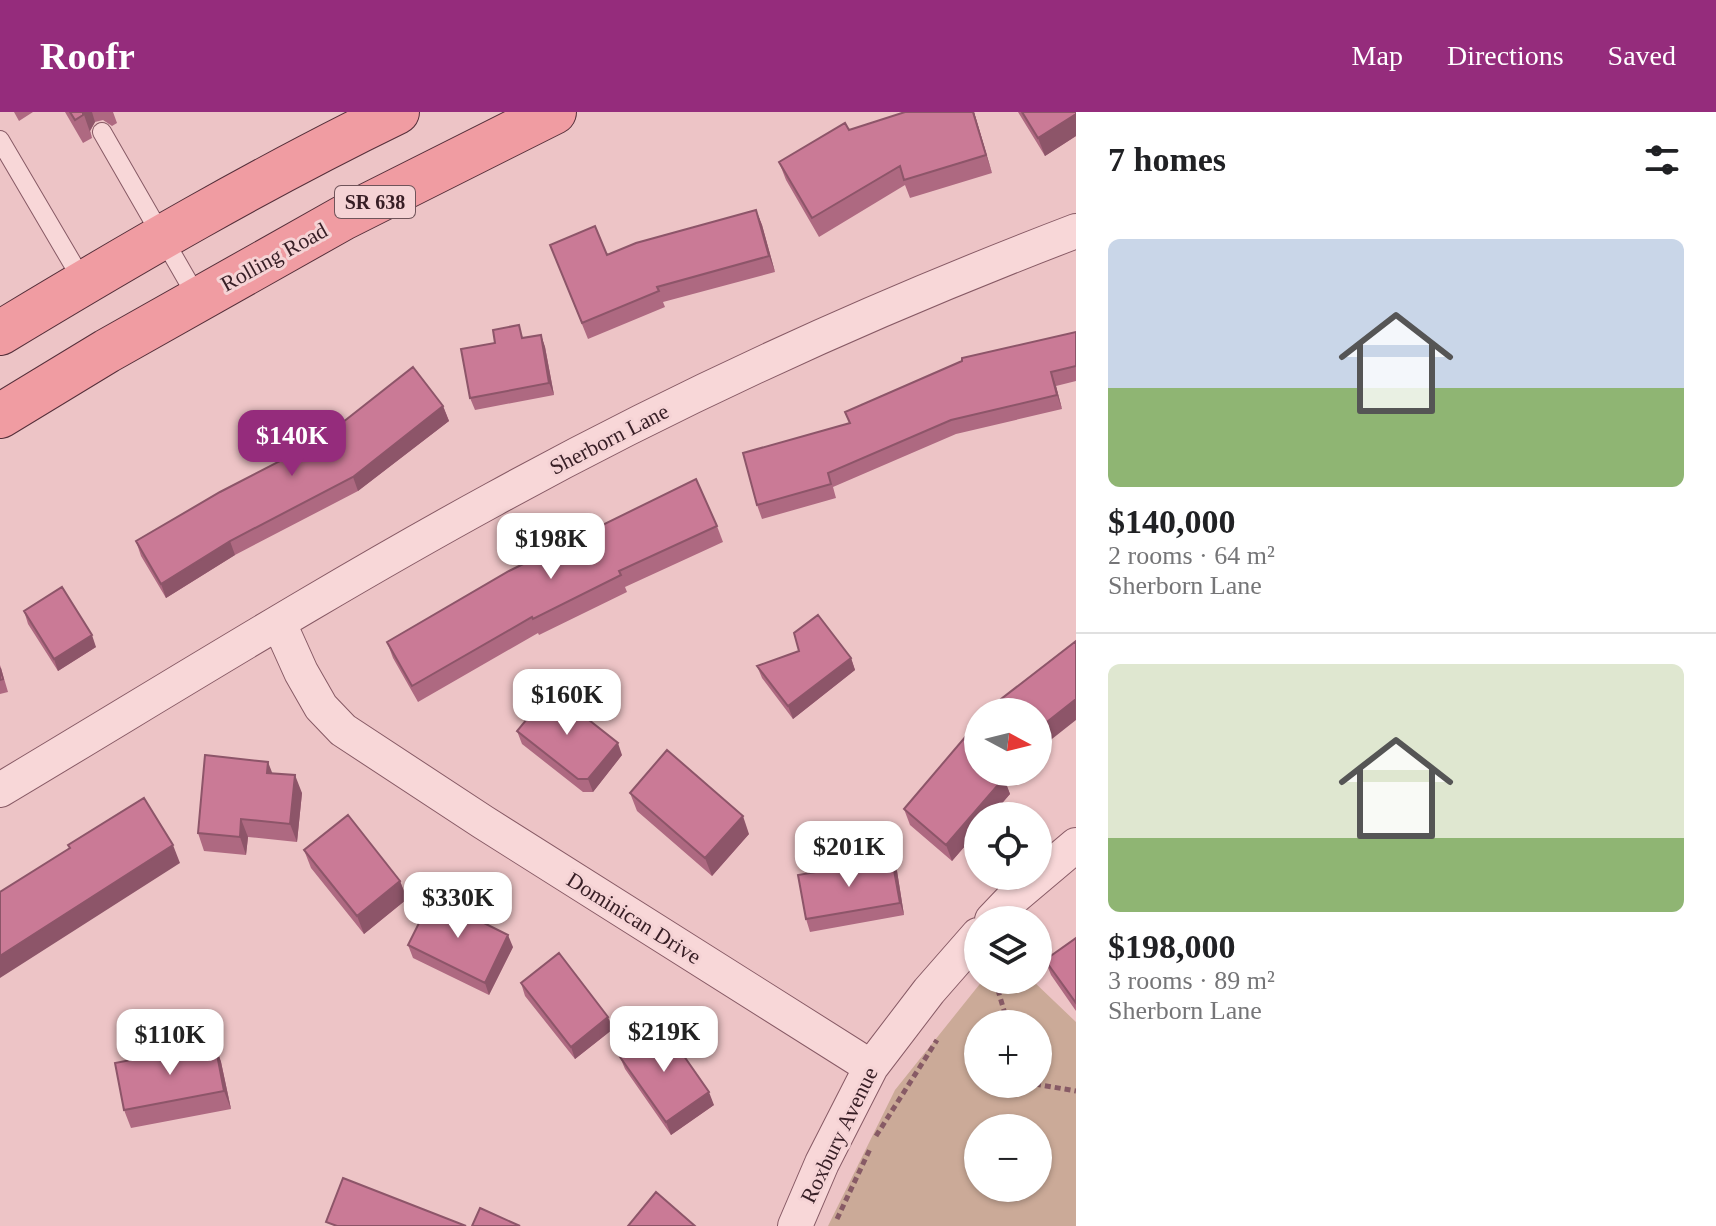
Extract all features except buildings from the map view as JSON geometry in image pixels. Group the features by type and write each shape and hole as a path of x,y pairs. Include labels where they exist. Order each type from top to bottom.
{"main road":[{"path":"0,333 318,150 397,112"},
{"name":"Rolling Road","path":"0,416 107,351 343,218 554,112"}],"street":[{"name":"Sherborn Lane","path":"0,790 494,499 650,417 815,339 1076,231"},
{"name":"Dominican Drive","path":"279,623 314,696 343,730 496,831 871,1067"},
{"path":"1005,906 1076,845"},
{"name":"Roxbury Avenue","path":"795,1226 822,1163 871,1067 964,951"}],"lane":[{"path":"102,132 198,299"},
{"path":"0,140 84,283"}],"path":[{"path":"834,1226 875,1137 943,1031"},
{"path":"1052,1087 1076,1091"}],"shaded area":[{"path":"972,994 1047,994 1076,1022 1076,1226 828,1226 895,1090"}]}
